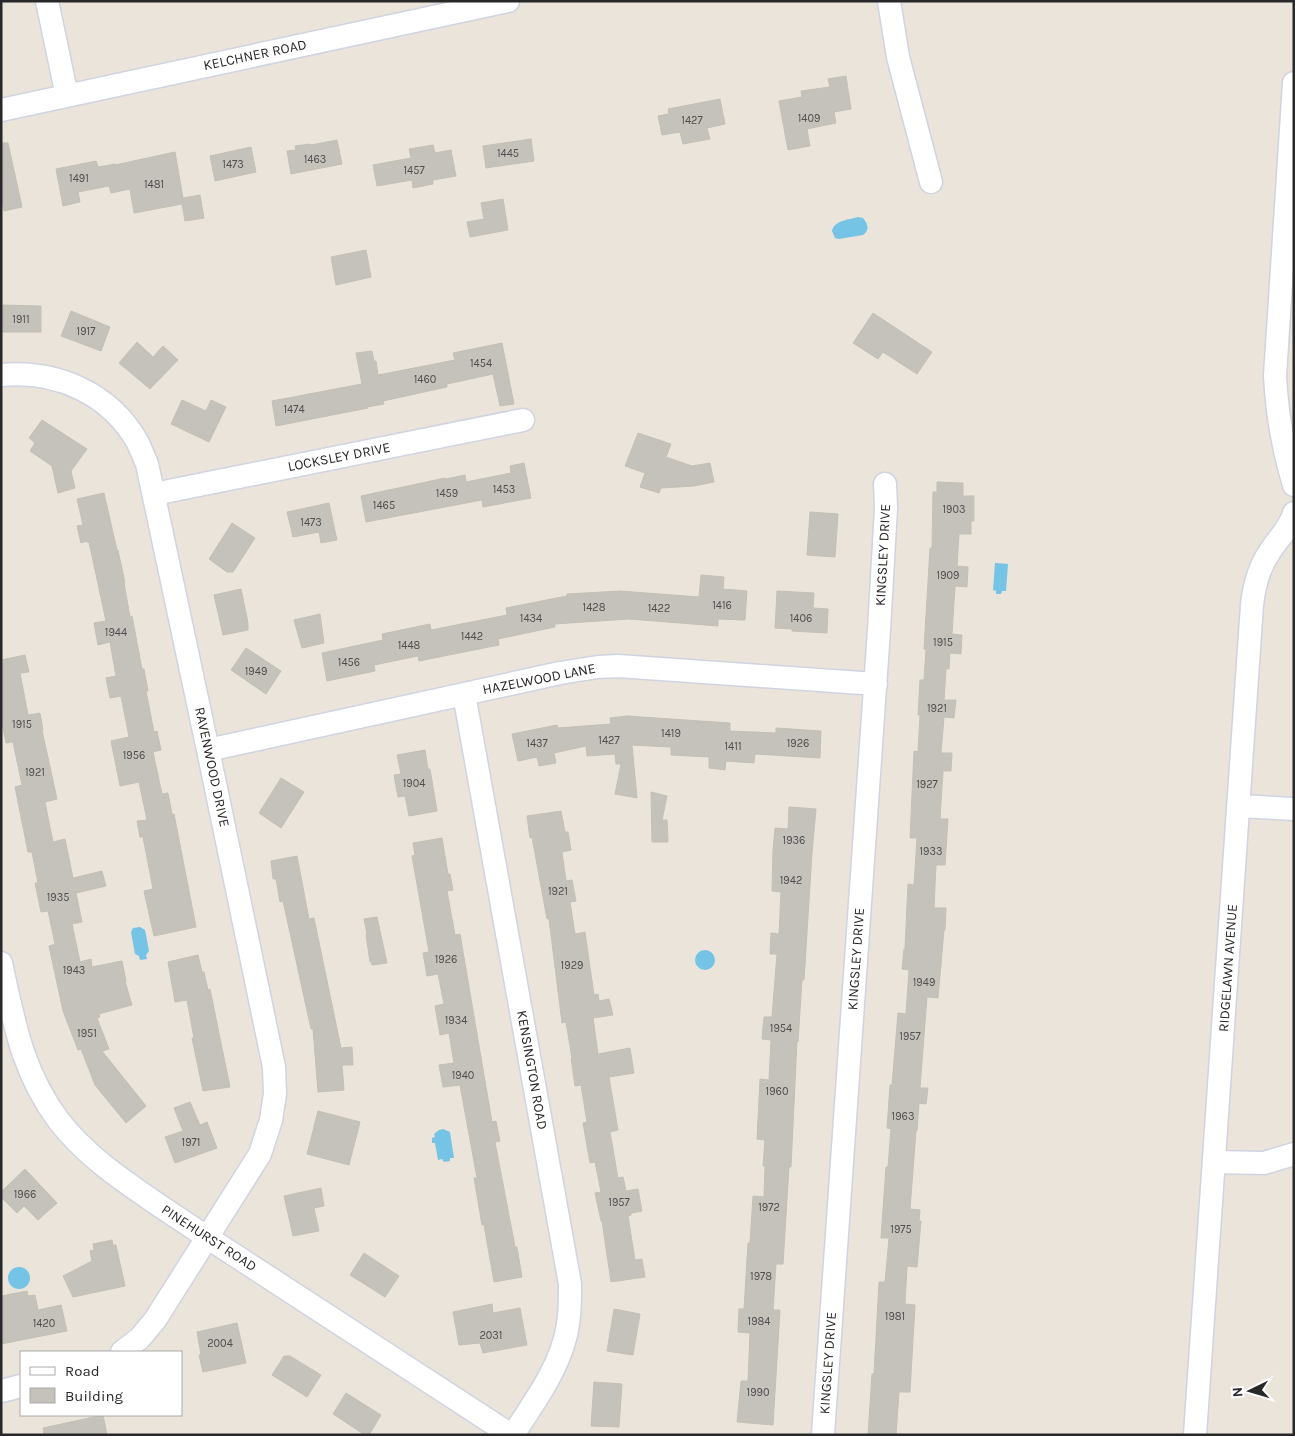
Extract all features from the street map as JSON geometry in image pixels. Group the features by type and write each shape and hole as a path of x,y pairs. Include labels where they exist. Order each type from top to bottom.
{"street":[{"path":"47,1 66,96"},
{"name":"KELCHNER ROAD","path":"1,110 508,1"},
{"path":"890,1 898,57 931,182"},
{"path":"1294,83 1275,376 1281,434 1294,485"},
{"name":"RAVENWOOD DRIVE","path":"1,375 18,373 42,376 66,382 87,392 107,406 124,423 137,443 147,464 274,1067 275,1094 271,1120 260,1154 155,1320 140,1338 123,1351"},
{"name":"LOCKSLEY DRIVE","path":"154,494 523,420"},
{"name":"KINGSLEY DRIVE","path":"823,1435 876,684 886,508 885,484"},
{"name":"RIDGELAWN AVENUE","path":"1195,1435 1254,587 1264,560 1286,531 1294,513"},
{"name":"HAZELWOOD LANE","path":"208,750 560,673 598,667 618,666 876,684"},
{"name":"KENSINGTON ROAD","path":"464,694 570,1284 570,1313 564,1341 553,1372 512,1435"},
{"path":"1239,806 1294,809"},
{"name":"PINEHURST ROAD","path":"1,963 22,1051 36,1085 60,1122 89,1155 116,1176 207,1237 512,1435"},
{"path":"1214,1162 1264,1164 1294,1154"},
{"path":"1,1391 20,1386"}],"water":[{"path":"858,217 863,218 868,227 863,235 835,238 832,231 836,225 842,221"},
{"path":"995,563 1008,564 1006,591 1002,591 1001,594 996,594 996,591 993,590"},
{"path":"140,927 145,930 149,951 146,955 147,959 140,960 139,956 135,954 131,932 133,928"},
{"path":"701,950 709,950 715,956 715,964 709,970 701,970 695,964 695,956"},
{"path":"443,1129 450,1132 454,1158 444,1162 442,1159 438,1160 435,1143 432,1143 432,1138 435,1137 434,1134"},
{"path":"19,1267 27,1270 30,1278 27,1286 19,1289 11,1286 8,1278 11,1270"}],"building":[{"path":"846,76 851,109 834,112 836,123 807,129 810,146 788,150 779,101 802,97 801,91 830,87 828,79"},
{"path":"720,99 725,124 707,128 710,139 683,144 680,132 662,135 658,116 669,114 668,109"},
{"path":"531,139 534,161 486,168 483,146"},
{"path":"337,140 342,164 291,174 287,151 296,150 295,146"},
{"path":"1,143 8,143 22,207 4,211 1,196"},
{"path":"433,145 435,153 451,150 456,176 433,180 433,184 413,188 412,180 377,186 373,165 411,158 409,149"},
{"path":"251,147 256,172 215,181 210,156"},
{"path":"175,152 183,198 200,195 204,218 185,221 182,204 134,213 130,189 111,193 109,186 78,192 80,202 63,206 56,169 96,161 98,167 115,165"},
{"path":"503,199 508,230 470,237 467,222 484,219 481,203"},
{"path":"366,250 371,277 336,285 331,257"},
{"path":"1,305 41,306 41,332 1,332"},
{"path":"71,311 110,327 101,351 61,336"},
{"path":"873,313 932,352 917,374 883,352 878,359 853,343"},
{"path":"137,342 153,357 163,346 178,360 150,389 119,363"},
{"path":"502,343 514,404 500,406 493,374 447,384 447,387 383,401 384,404 368,408 276,426 272,401 362,384 356,353 372,351 378,375 455,360 453,353"},
{"path":"182,400 206,411 211,400 226,407 209,442 171,424"},
{"path":"42,420 87,449 71,471 75,488 58,493 52,466 30,451 35,443 29,438"},
{"path":"638,433 671,444 666,457 692,466 710,463 714,482 694,486 661,488 659,493 640,487 645,473 625,466"},
{"path":"524,463 531,498 483,507 482,500 366,522 361,496 445,478 465,475 466,482 511,473 510,466"},
{"path":"937,482 963,483 963,496 974,496 974,521 971,521 971,534 959,534 957,566 968,567 967,587 955,586 952,634 962,635 961,654 950,653 949,669 946,669 944,700 956,700 954,718 944,717 941,753 952,753 951,771 943,771 940,819 948,819 945,865 936,865 934,908 946,908 945,930 938,998 927,997 920,1088 928,1088 926,1104 919,1103 910,1209 920,1210 919,1221 921,1221 917,1267 907,1266 905,1304 915,1305 910,1392 899,1392 896,1435 868,1435 872,1374 874,1374 879,1282 885,1282 889,1238 881,1238 886,1167 888,1167 891,1129 887,1128 890,1085 892,1085 898,1013 906,1014 909,970 902,969 905,949 908,884 914,885 917,838 910,838 914,751 918,752 920,680 924,680 930,548 932,548 933,492 937,492"},
{"path":"104,493 125,583 130,617 132,616 142,669 144,669 154,732 157,731 161,750 153,752 162,794 168,793 172,814 174,814 196,927 154,936 144,891 153,889 143,837 140,837 137,821 147,820 139,782 120,786 111,741 129,737 121,696 110,698 106,678 116,676 110,642 98,645 94,623 106,621 89,542 81,543 77,526 83,525 77,499"},
{"path":"329,503 337,540 321,543 319,532 293,537 287,512"},
{"path":"810,512 838,514 835,557 807,555"},
{"path":"232,523 255,538 233,572 227,572 209,559"},
{"path":"701,575 724,577 723,589 747,591 745,620 718,619 718,626 629,619 555,624 555,627 498,639 499,645 419,661 418,656 374,665 375,671 327,681 322,653 383,640 382,634 430,624 431,630 507,615 506,608 567,596 567,594 620,591 699,597"},
{"path":"241,589 248,630 223,635 214,595"},
{"path":"777,591 814,593 813,608 828,609 827,633 775,628"},
{"path":"320,614 324,643 302,648 294,620"},
{"path":"246,648 281,671 266,694 231,670"},
{"path":"25,655 29,672 20,673 28,715 40,713 57,799 45,802 53,842 65,839 73,878 102,871 106,886 76,893 82,922 72,924 80,962 91,959 92,967 122,961 125,981 132,1005 99,1014 100,1017 97,1018 109,1049 102,1051 146,1106 126,1123 95,1085 81,1049 78,1050 63,1011 49,946 55,944 48,911 41,912 35,883 38,883 32,852 28,852 15,787 22,785 13,742 6,743 1,718 1,660"},
{"path":"627,716 730,723 730,731 776,733 776,728 821,731 820,758 755,754 754,763 726,761 725,770 709,768 709,757 671,755 671,747 632,745 637,798 615,794 621,764 616,764 615,754 587,756 586,746 554,753 556,763 539,766 537,757 518,761 512,734 557,725 558,728 611,724 610,718"},
{"path":"425,750 437,811 409,816 405,796 398,797 394,775 401,774 397,755"},
{"path":"281,778 304,792 281,828 259,813"},
{"path":"651,792 667,796 662,820 667,820 668,842 652,842"},
{"path":"789,807 816,809 804,980 802,980 797,1041 791,1167 789,1167 783,1264 776,1264 773,1310 780,1310 773,1425 737,1422 741,1381 748,1381 750,1333 738,1332 739,1309 744,1309 753,1196 764,1197 765,1166 763,1166 765,1140 757,1139 760,1079 769,1080 771,1040 762,1039 764,1017 772,1017 777,954 770,954 771,933 779,934 781,892 772,891 773,850 775,828 788,829"},
{"path":"561,811 565,832 568,832 571,850 562,852 566,881 572,880 576,901 570,902 575,934 585,932 594,995 598,994 599,1001 609,999 613,1015 593,1018 598,1054 630,1048 634,1073 609,1077 618,1130 610,1132 618,1178 623,1177 626,1191 638,1189 642,1211 631,1213 628,1216 635,1260 642,1259 645,1277 611,1282 602,1221 595,1193 601,1192 595,1162 590,1163 583,1123 587,1122 581,1085 575,1086 566,1022 562,1023 549,919 547,919 527,816"},
{"path":"442,838 448,874 450,874 453,890 447,891 455,935 460,934 492,1122 496,1121 500,1141 495,1142 522,1277 494,1282 484,1225 482,1225 474,1178 477,1178 460,1085 443,1087 439,1065 454,1063 449,1033 440,1035 435,1006 444,1004 438,974 427,976 423,953 429,952 412,856 415,855 413,843"},
{"path":"297,856 309,919 314,918 341,1048 352,1047 353,1065 342,1065 344,1090 318,1092 313,1029 311,1029 283,901 280,902 276,879 273,879 271,861"},
{"path":"377,917 387,963 372,965 364,919"},
{"path":"198,955 208,990 210,989 230,1087 203,1091 192,1038 194,1038 187,1000 175,1002 168,962"},
{"path":"190,1102 200,1125 207,1122 217,1148 175,1163 165,1137 183,1131 174,1108"},
{"path":"318,1111 360,1122 349,1165 307,1154"},
{"path":"25,1169 57,1203 38,1220 24,1206 17,1213 1,1197 1,1192"},
{"path":"321,1188 324,1206 314,1208 319,1231 293,1236 284,1196"},
{"path":"112,1240 113,1245 116,1245 125,1286 73,1297 63,1276 92,1261 90,1251 94,1250 93,1244"},
{"path":"364,1253 399,1276 385,1297 350,1275"},
{"path":"27,1291 28,1296 35,1295 38,1310 61,1305 67,1331 1,1344 1,1296"},
{"path":"492,1304 493,1313 520,1308 527,1345 483,1353 480,1343 459,1345 453,1312"},
{"path":"614,1309 640,1314 633,1355 607,1351"},
{"path":"237,1323 246,1363 203,1372 197,1332"},
{"path":"284,1356 290,1356 321,1375 307,1397 272,1375"},
{"path":"594,1382 622,1384 619,1427 591,1426"},
{"path":"346,1393 381,1415 369,1435 365,1435 333,1414"},
{"path":"103,1416 107,1435 44,1435 43,1428"}]}
